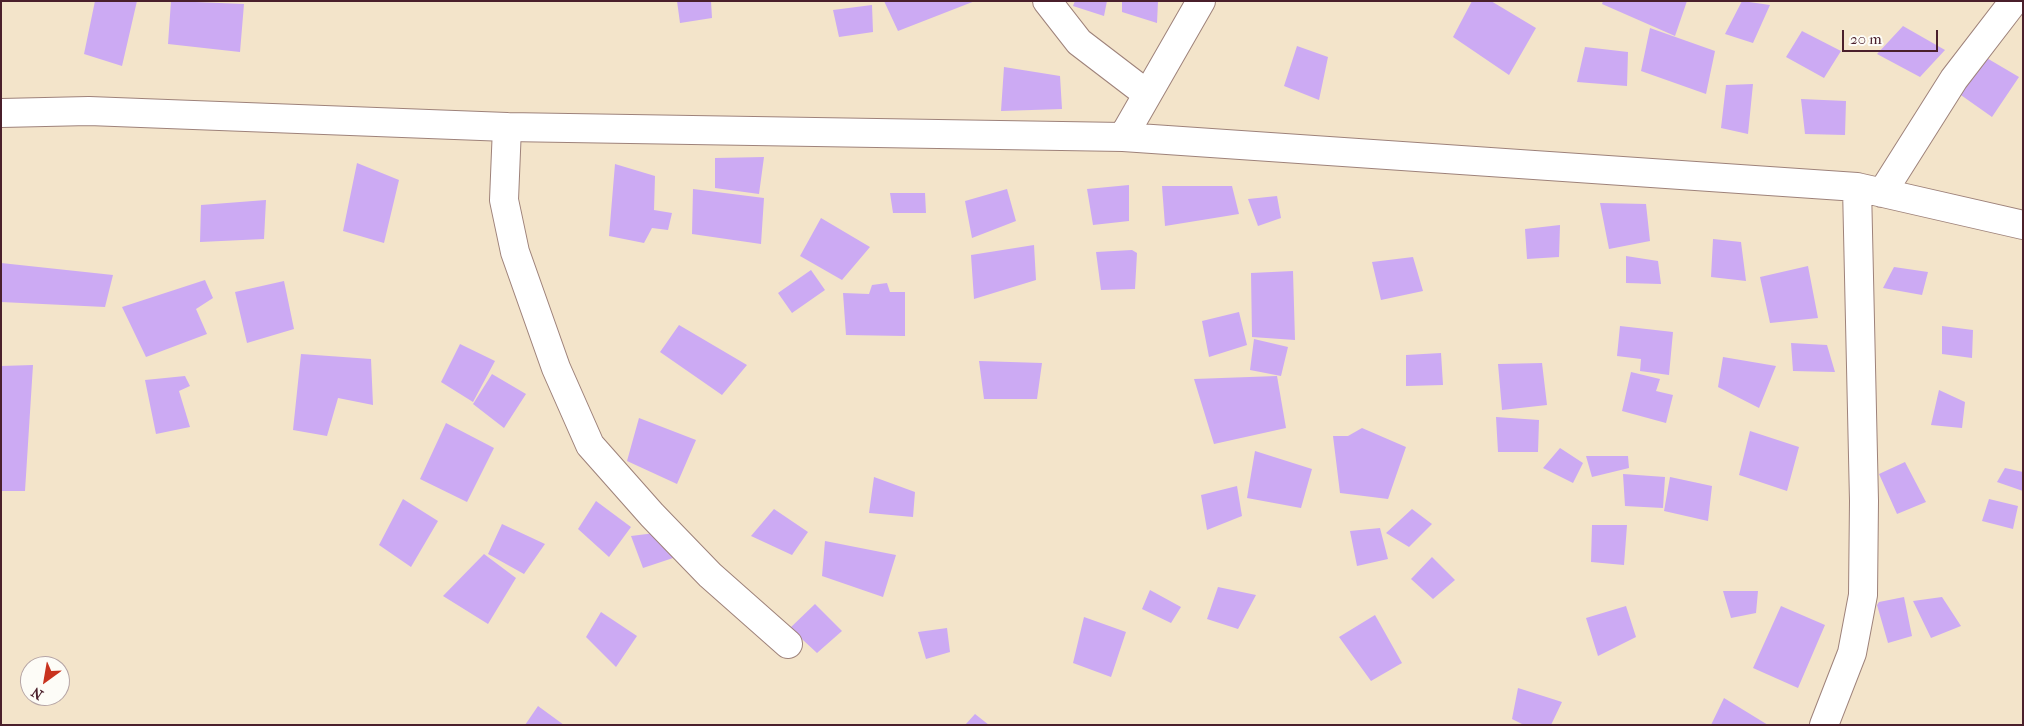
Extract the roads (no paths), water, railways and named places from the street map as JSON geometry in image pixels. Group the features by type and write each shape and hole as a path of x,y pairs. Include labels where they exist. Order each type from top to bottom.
{"street":[{"path":"1047,1 1079,42 1148,94"},
{"path":"1123,137 1201,1"},
{"path":"1824,725 1852,653 1863,595 1870,190 2014,1"},
{"path":"1,113 89,111 507,127 1123,137 1870,190 2023,225"},
{"path":"507,127 504,200 515,252 556,368 590,445 652,515 704,568 788,644"}]}
